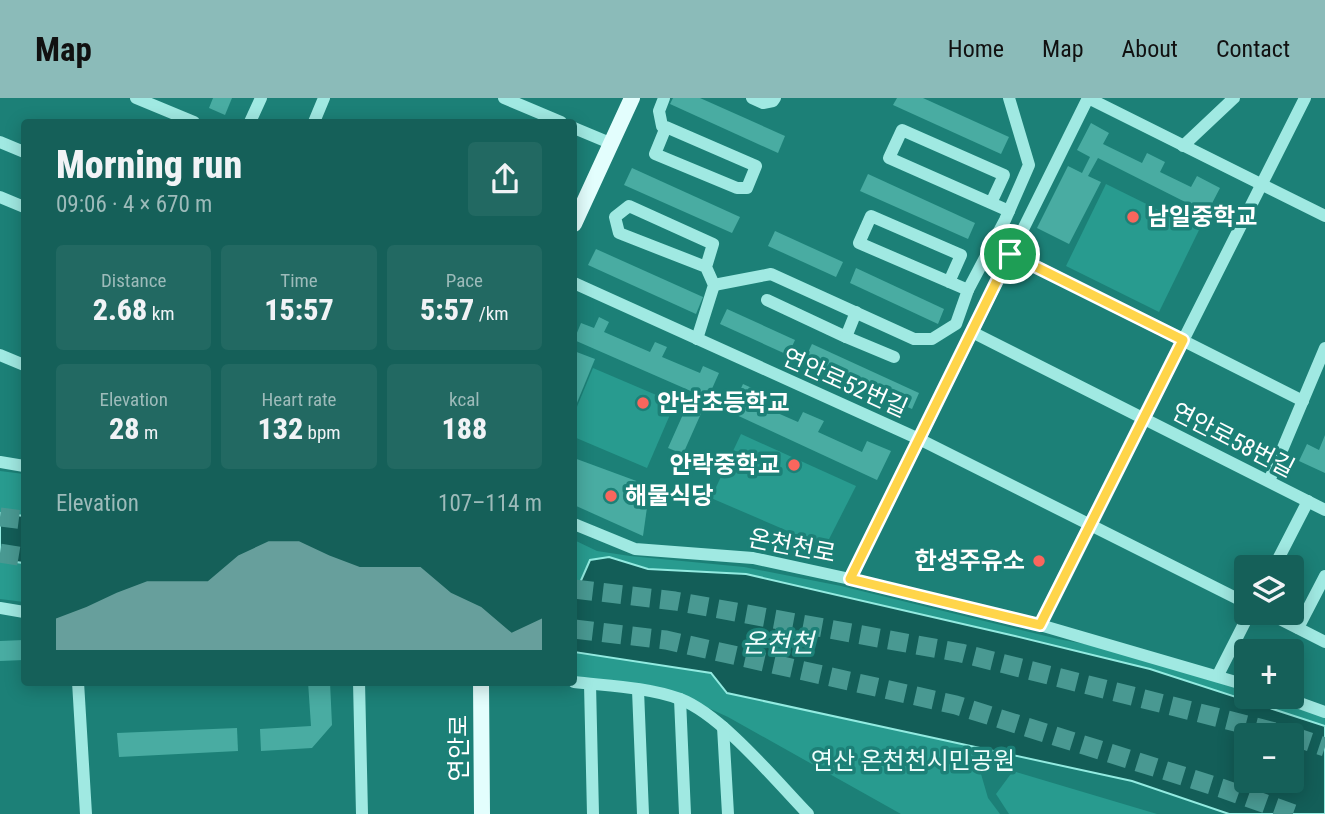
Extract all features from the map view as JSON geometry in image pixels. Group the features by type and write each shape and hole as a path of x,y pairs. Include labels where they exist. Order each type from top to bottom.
{"main road":[{"path":"577,217 632,98"},
{"name":"연안로","path":"481,686 482,814"}],"street":[{"path":"136,98 187,119"},
{"path":"251,119 261,98"},
{"path":"503,98 554,119"},
{"path":"664,98 659,111 662,125 756,166 747,188 737,188 654,153 666,127"},
{"path":"752,98 763,103 775,98"},
{"path":"714,285 771,274 914,338 932,339 956,324 968,290 1009,211 1029,165 1009,98"},
{"path":"850,579 1088,98 1325,216"},
{"path":"1183,146 1234,98"},
{"path":"1040,625 1305,98"},
{"path":"315,119 323,101"},
{"path":"577,129 610,143"},
{"path":"992,203 1004,175 902,130 889,159 1009,211"},
{"path":"0,142 21,151"},
{"path":"0,197 21,206"},
{"path":"697,338 714,285 706,267 713,244 629,206 615,217 619,233 706,267"},
{"path":"949,282 961,255 871,216 859,243 949,282 968,290"},
{"path":"1010,254 1303,401"},
{"name":"연안로52번길","path":"577,284 919,439 1234,597"},
{"path":"766,300 894,357"},
{"path":"846,337 856,312"},
{"name":"연안로58번길","path":"972,332 1325,510"},
{"path":"1269,481 1325,348"},
{"path":"0,355 21,364"},
{"path":"0,462 21,466"},
{"path":"1280,555 1308,501"},
{"name":"온천천로","path":"577,525 635,549 753,558 850,579 1040,625 1234,681"},
{"path":"1298,628 1325,576"},
{"path":"0,608 21,611"},
{"path":"1218,675 1243,625"},
{"path":"1292,625 1325,642"},
{"path":"577,682 680,699 703,711 723,727 808,814"},
{"path":"590,684 593,814"},
{"path":"78,686 86,814"},
{"path":"359,686 362,814"},
{"path":"638,690 643,814"},
{"path":"680,699 685,814"},
{"path":"1304,705 1325,712"},
{"path":"723,727 728,814"}],"green space":[{"path":"1106,184 1199,230 1159,312 1066,266"},
{"path":"593,368 675,403 647,468 577,438 577,407"},
{"path":"741,434 856,486 825,547 711,498"},
{"path":"0,471 21,474 21,602 0,599"},
{"path":"577,541 597,551 744,567 841,586 1058,639 1106,648 1234,685 1234,709 1304,708 1325,715 1325,733 1304,729 1304,723 1272,723 577,592"},
{"name":"연산 온천천시민공원","path":"577,644 965,719 988,798 1000,814 901,814 704,706 577,678"},
{"path":"1013,771 1157,814 1009,814 996,794"}],"water":[{"path":"0,513 21,516 21,563 0,560"},
{"name":"온천천","path":"609,557 648,569 746,574 1150,669 1234,696 1234,709 1273,709 1325,726 1325,814 1229,814 1132,781 727,693 711,673 577,652 577,585 590,560"}],"building":[{"path":"213,98 232,98 225,115 209,108"},
{"path":"673,98 700,98 785,136 778,153 670,104"},
{"path":"897,98 923,98 1009,137 1001,154 893,105"},
{"path":"1091,123 1109,133 1103,144 1142,163 1147,153 1165,162 1160,172 1191,187 1197,176 1220,188 1207,213 1098,158 1088,176 1101,182 1069,244 1037,228 1068,166 1082,173 1090,157 1077,150"},
{"path":"632,168 740,217 732,233 624,185"},
{"path":"868,174 975,223 968,239 860,191"},
{"path":"775,231 843,262 836,277 768,246"},
{"path":"596,249 703,297 696,314 588,265"},
{"path":"856,268 944,309 938,324 850,283"},
{"path":"727,309 795,340 788,355 720,324"},
{"path":"599,317 609,322 604,332 650,352 655,342 667,347 662,357 700,373 703,366 719,373 683,454 668,448 693,392 577,341 581,323 594,328"},
{"path":"812,344 919,393 912,409 804,361"},
{"path":"577,352 595,359 577,403"},
{"path":"743,384 765,394 759,405 798,422 803,412 824,421 818,432 862,452 867,441 891,451 877,480 730,412"},
{"path":"1325,435 1325,473 1299,461 1307,444 1319,450"},
{"name":"해물식당","path":"577,459 650,486 643,536 577,506"},
{"path":"21,640 21,660 0,661 0,641"},
{"path":"308,686 330,686 332,725 312,748 261,751 260,729 311,726"},
{"path":"237,728 238,751 119,757 117,733"}],"tunnel":[{"path":"0,517 21,520"},
{"path":"0,553 21,556"},
{"path":"577,589 675,601 961,653 1239,723"},
{"path":"577,629 666,640 956,705 1221,788 1294,814"},
{"path":"1304,740 1325,747"}],"place":[{"name":"남일중학교","path":"1133,217"},
{"name":"안남초등학교","path":"643,403"},
{"name":"안락중학교","path":"794,465"},
{"name":"해물식당","path":"611,496"},
{"name":"한성주유소","path":"1039,561"}],"route":[{"path":"1010,254 1183,340 1040,625 850,579 1010,254"}]}
